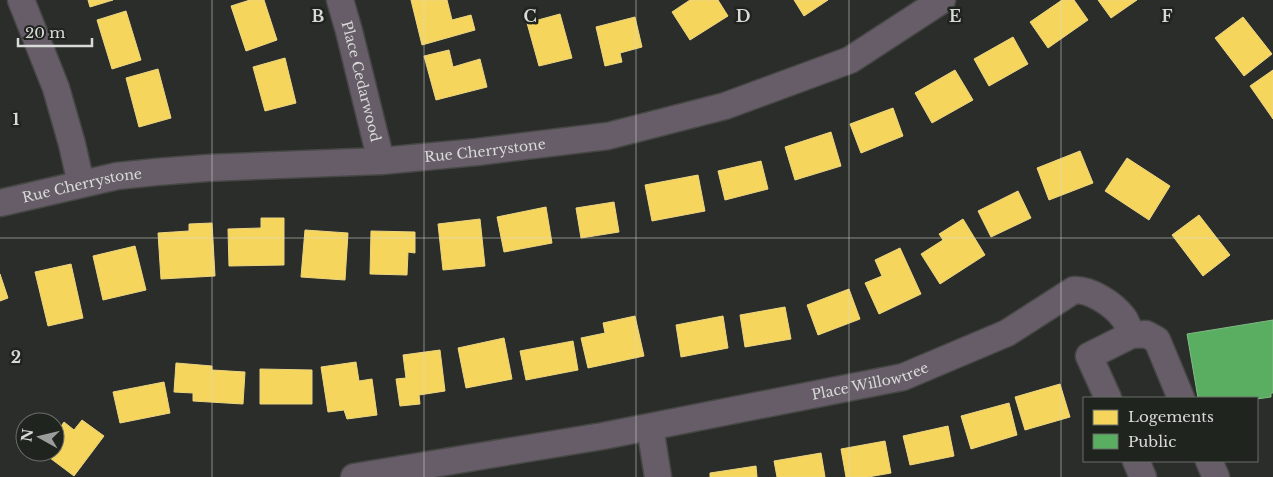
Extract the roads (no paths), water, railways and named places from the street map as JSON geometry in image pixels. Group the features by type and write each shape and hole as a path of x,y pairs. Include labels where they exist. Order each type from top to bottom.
{"street":[{"path":"21,0 56,88 81,184"},
{"name":"Place Cedarwood","path":"340,0 381,162"},
{"name":"Rue Cherrystone","path":"0,203 117,176 173,170 381,162 608,136 725,106 850,60 910,9 942,0"},
{"name":"Place Willowtree","path":"354,477 650,427 903,377 1007,333 1074,290 1086,290 1116,310 1128,326 1130,336"},
{"path":"1108,397 1089,356 1130,336 1146,334 1158,340 1181,397"},
{"path":"650,427 658,477"},
{"path":"1136,462 1143,477"},
{"path":"1209,462 1216,477"}]}
